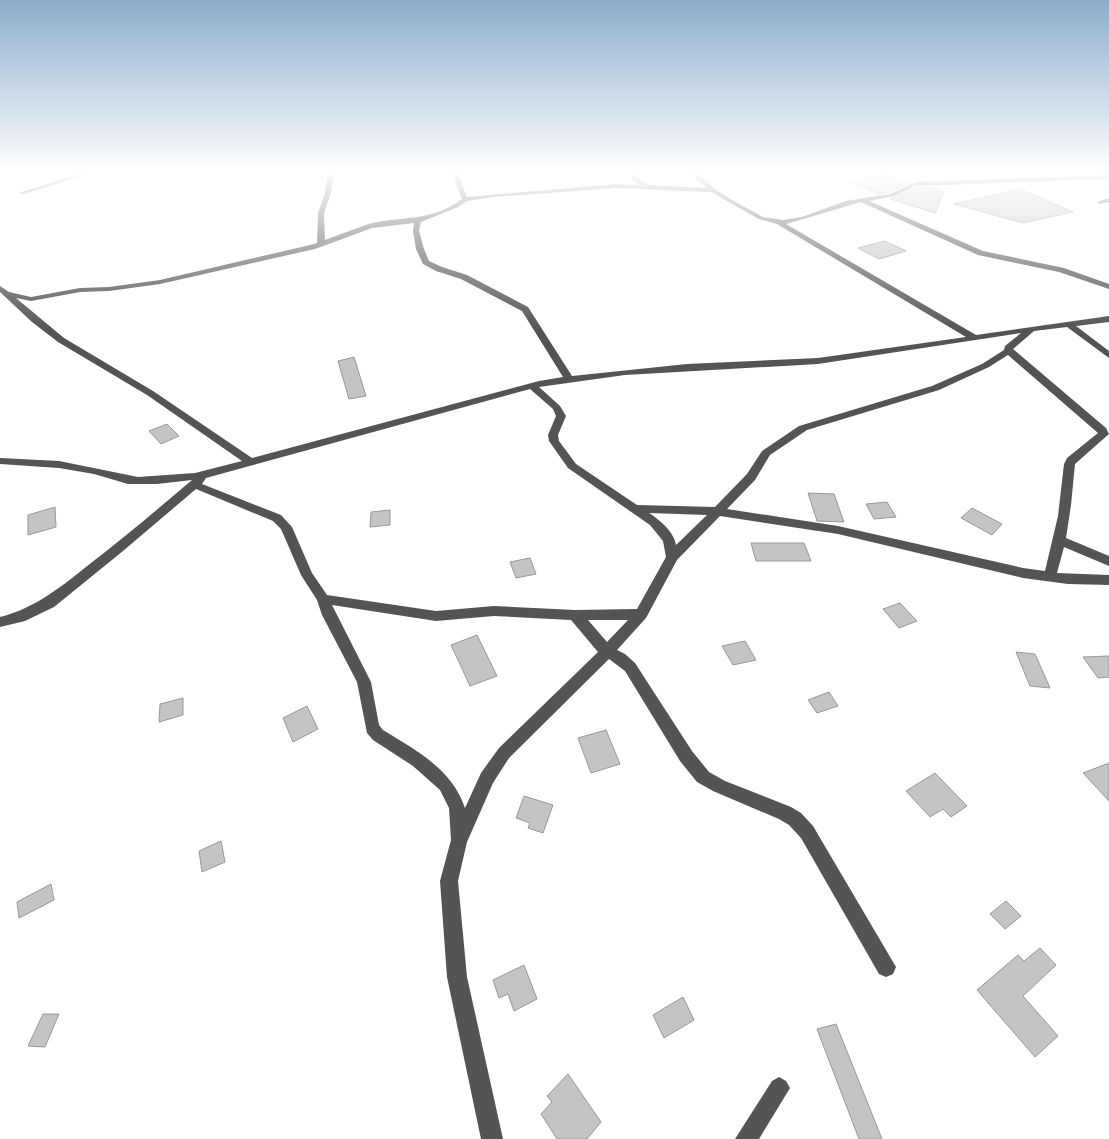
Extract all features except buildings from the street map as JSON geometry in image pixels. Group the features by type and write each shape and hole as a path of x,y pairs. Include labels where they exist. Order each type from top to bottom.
{"street":[{"path":"321,224 321,244"},
{"path":"4,291 31,299 80,290 109,289 160,282 321,244 371,226 388,224"},
{"path":"417,224 416,231 420,249 426,262 439,269 464,277 525,310 569,380"},
{"path":"781,224 974,338"},
{"path":"915,224 974,251 1061,270 1109,287"},
{"path":"4,291 35,320 61,340 150,393 250,462"},
{"path":"0,461 48,464 95,471 126,480 152,481 204,475 532,386 625,372 678,367 818,361 1109,319"},
{"path":"1068,324 1109,355"},
{"path":"492,1139 457,977 450,881 460,841 488,778 504,753 607,652 641,614 672,557 751,477 766,453 803,428 949,385 987,366 1009,350 1008,348 1031,329"},
{"path":"1009,350 1102,430 1104,434 1071,460 1068,465 1067,494 1060,540 1050,577"},
{"path":"532,386 557,408 561,416 553,435 554,440 572,466 654,522 669,540 672,557"},
{"path":"0,622 20,617 49,603 204,475"},
{"path":"195,484 277,518 286,527 307,576 323,600 364,682 372,728 378,735 419,761 446,784 457,806 460,841"},
{"path":"637,509 716,511 838,530 1023,573 1050,577 1109,580"},
{"path":"1060,540 1109,561"},
{"path":"323,600 436,616 494,611 621,616 641,614"},
{"path":"575,615 607,652 620,658 630,667 686,756 703,777 718,786 785,813 807,832 886,967"},
{"path":"746,1139 778,1088"}]}
